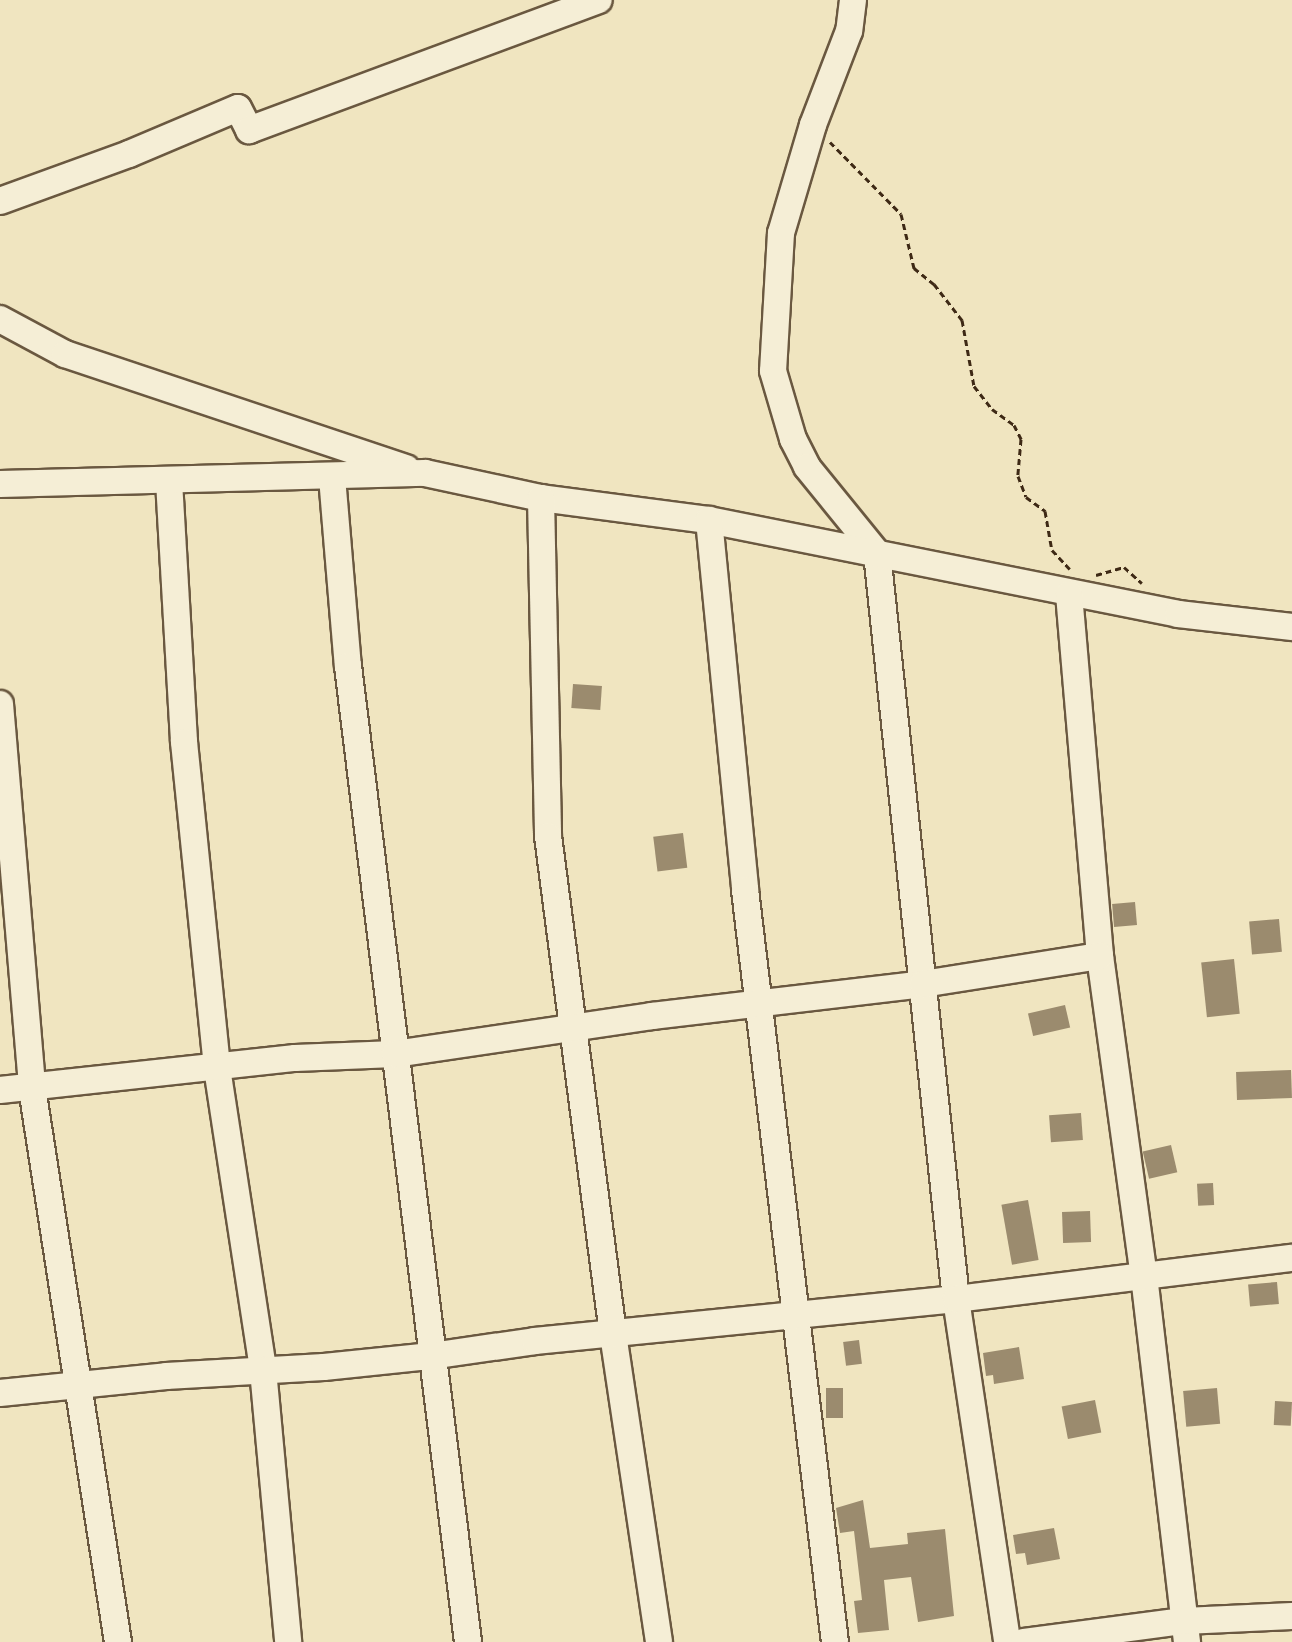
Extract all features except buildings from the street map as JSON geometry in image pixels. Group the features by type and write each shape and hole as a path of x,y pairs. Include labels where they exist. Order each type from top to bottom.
{"street":[{"path":"0,201 129,154 238,108 249,130 599,0"},
{"path":"853,0 849,31 813,125 781,233 773,371 793,439 807,467 877,553 956,1299 1007,1642"},
{"path":"0,319 65,354 425,473 541,498 709,520 877,553 1074,586 1178,614 1292,627"},
{"path":"0,484 425,473"},
{"path":"332,477 348,666 468,1642"},
{"path":"169,481 184,742 217,1068 263,1370 288,1642"},
{"path":"541,498 548,836 613,1334 659,1642"},
{"path":"709,520 759,1005 835,1642"},
{"path":"1074,586 1100,956 1144,1276 1186,1632"},
{"path":"0,704 32,1088 118,1642"},
{"path":"0,1090 295,1058 395,1054 573,1027 923,984 1100,956"},
{"path":"0,1393 431,1356 797,1313 956,1299 1292,1258"},
{"path":"1024,1642 1186,1632 1292,1616"}],"path":[{"path":"813,125 901,214 914,268 934,284 962,320 974,386 992,409 1014,425 1021,439 1018,476 1026,497 1045,511 1052,550 1074,586"},
{"path":"1094,575 1124,567 1146,586"}]}
